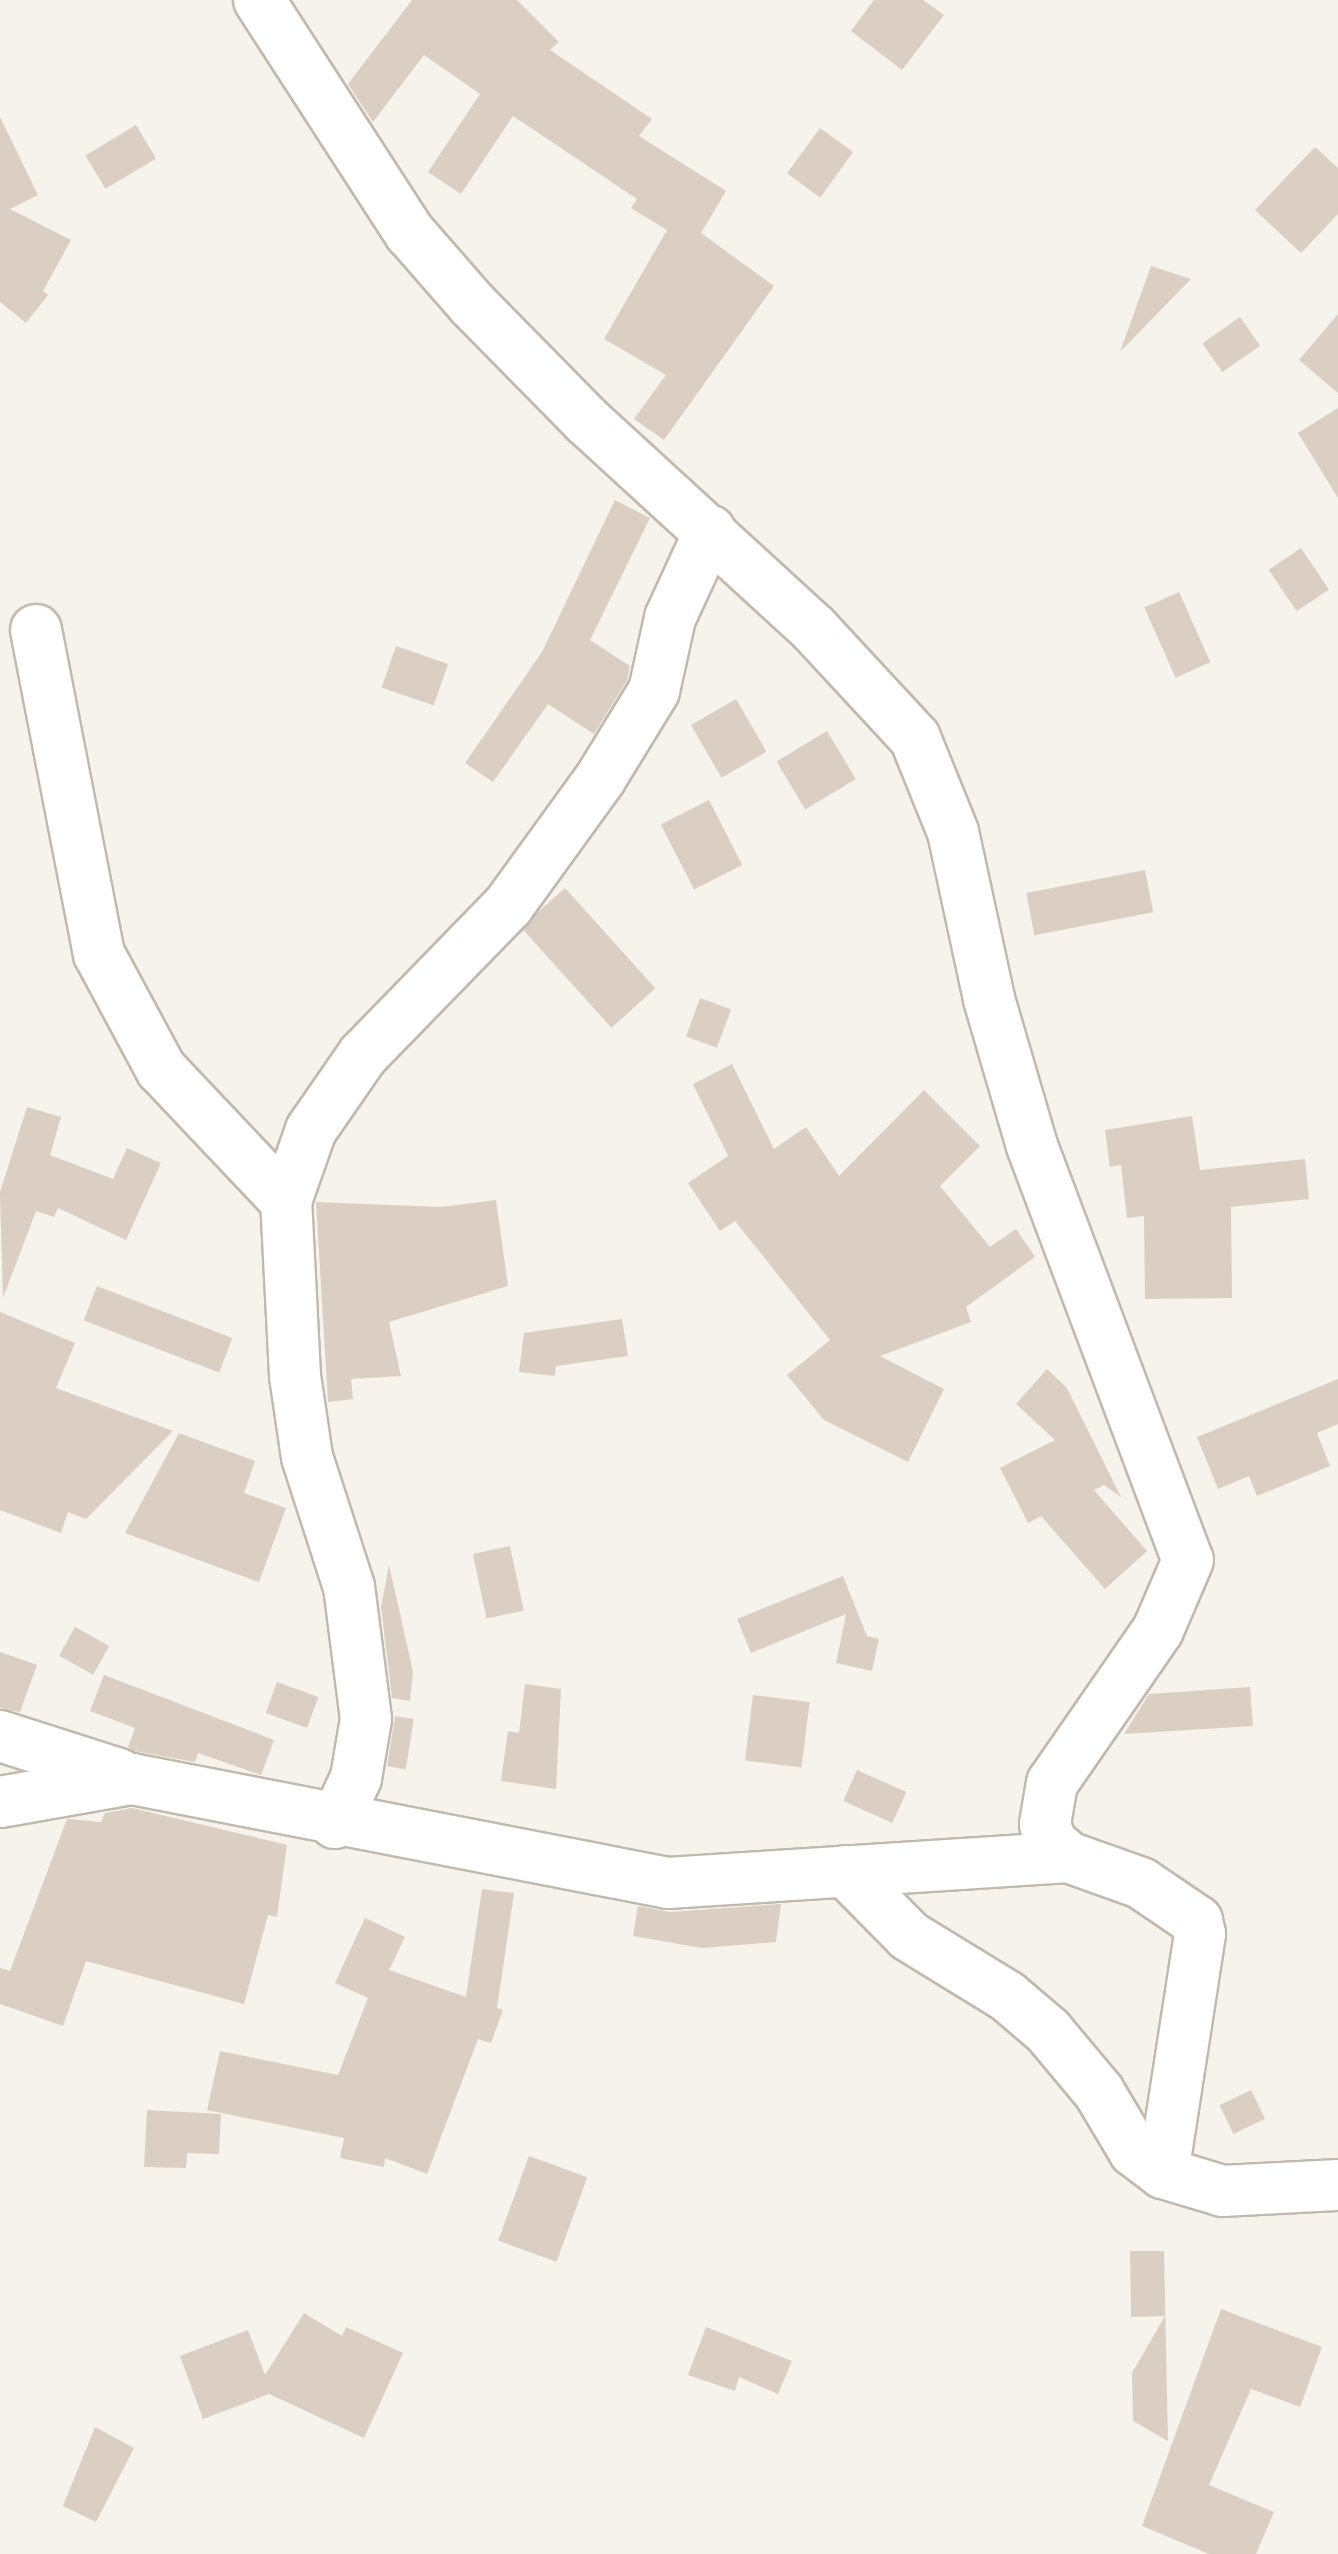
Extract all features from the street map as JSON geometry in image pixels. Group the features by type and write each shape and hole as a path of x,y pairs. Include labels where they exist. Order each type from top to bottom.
{"street":[{"path":"259,0 423,247 586,420 814,629 915,738 953,832 989,1000 1032,1146 1184,1536 1188,1560 1158,1630 1045,1801 1051,1842 1068,1856 1142,1883 1189,1913 1200,1934 1163,2173"},
{"path":"335,1823 356,1778 366,1719 348,1587 306,1457 295,1376 286,1201 311,1130 363,1055 508,906 600,780 654,690 670,618 710,531"},
{"path":"36,630 98,954 161,1069 286,1201"},
{"path":"0,1736 132,1778 335,1823 668,1883 1068,1856"},
{"path":"0,1802 132,1778"},
{"path":"846,1872 908,1936 1008,1996 1048,2031 1099,2092 1134,2151 1163,2173 1223,2191 1338,2185"}],"building":[{"path":"412,0 517,0 559,42 550,50 652,119 639,136 726,191 701,233 774,286 664,440 634,419 666,375 604,339 667,230 631,208 637,199 513,116 461,194 428,172 480,94 424,55 373,122 348,84"},
{"path":"874,0 923,0 944,15 902,70 851,31"},
{"path":"0,117 38,195 10,209 71,240 43,291 48,295 26,323 0,302"},
{"path":"136,125 156,158 106,189 85,155"},
{"path":"820,128 853,152 820,197 787,173"},
{"path":"1315,147 1338,168 1338,214 1301,253 1255,210"},
{"path":"1151,266 1191,279 1120,352"},
{"path":"1338,314 1338,393 1299,360"},
{"path":"1240,317 1260,346 1222,372 1202,343"},
{"path":"1338,408 1338,498 1298,433"},
{"path":"615,500 650,518 590,640 630,666 627,680 594,734 548,704 493,782 465,763 542,652"},
{"path":"1301,548 1329,589 1297,611 1269,570"},
{"path":"1179,592 1210,662 1176,678 1144,607"},
{"path":"396,646 448,664 434,706 382,688"},
{"path":"736,699 766,752 721,778 691,725"},
{"path":"827,731 856,779 805,809 776,761"},
{"path":"709,800 742,865 694,890 661,825"},
{"path":"1145,870 1153,912 1034,935 1026,893"},
{"path":"565,888 655,988 611,1028 521,927"},
{"path":"700,998 731,1009 717,1048 686,1037"},
{"path":"732,1064 774,1149 806,1127 839,1176 924,1090 980,1146 940,1186 990,1247 1016,1229 1035,1257 966,1307 971,1322 880,1356 944,1389 908,1462 824,1420 787,1375 830,1340 735,1221 720,1231 688,1183 728,1156 693,1084"},
{"path":"27,1107 61,1117 50,1155 113,1179 127,1148 161,1163 126,1240 58,1208 54,1217 36,1211 3,1298 0,1192"},
{"path":"1192,1116 1200,1170 1305,1159 1309,1199 1231,1207 1232,1298 1145,1299 1144,1216 1127,1218 1121,1165 1110,1167 1105,1130"},
{"path":"496,1200 508,1286 389,1322 401,1376 351,1379 353,1399 328,1402 316,1202 441,1207"},
{"path":"97,1286 232,1338 219,1373 84,1321"},
{"path":"0,1312 75,1343 56,1388 173,1431 86,1519 68,1512 61,1533 0,1510"},
{"path":"622,1319 628,1356 556,1366 555,1376 519,1372 524,1333"},
{"path":"1047,1369 1067,1388 1121,1497 1104,1485 1094,1490 1147,1551 1105,1589 1041,1516 1028,1523 1000,1468 1055,1440 1016,1404"},
{"path":"1338,1379 1338,1424 1317,1433 1330,1466 1257,1496 1249,1476 1218,1489 1197,1437"},
{"path":"179,1433 255,1461 244,1493 286,1508 259,1582 125,1533"},
{"path":"510,1546 524,1611 487,1618 473,1554"},
{"path":"389,1565 413,1672 410,1701 392,1698 381,1607"},
{"path":"843,1576 867,1636 879,1639 872,1671 836,1663 846,1614 751,1653 737,1619"},
{"path":"75,1627 109,1646 93,1675 59,1656"},
{"path":"0,1652 37,1665 20,1712 0,1708"},
{"path":"104,1675 274,1740 261,1775 198,1753 195,1762 134,1751 128,1747 135,1728 90,1711"},
{"path":"277,1682 318,1697 307,1728 266,1713"},
{"path":"525,1684 561,1689 556,1789 501,1781 508,1731 519,1733"},
{"path":"1250,1687 1253,1726 1124,1734 1149,1694"},
{"path":"753,1695 810,1702 802,1767 745,1761"},
{"path":"395,1716 414,1719 406,1769 387,1766"},
{"path":"857,1770 906,1792 893,1823 843,1801"},
{"path":"132,1808 287,1845 277,1917 268,1915 244,2004 86,1961 63,2026 0,2004 0,1968 10,1971 67,1819 101,1822 105,1813"},
{"path":"482,1889 514,1893 497,2008 503,2010 491,2043 478,2039 427,2174 385,2158 384,2167 340,2158 344,2138 207,2110 220,2051 338,2075 368,1998 335,1983 365,1918 405,1937 389,1970 466,1997"},
{"path":"781,1904 776,1942 702,1948 633,1936 638,1906 670,1912"},
{"path":"1251,2090 1265,2119 1234,2134 1220,2105"},
{"path":"147,2110 221,2114 219,2154 187,2153 186,2168 144,2167"},
{"path":"529,2156 587,2177 556,2262 498,2241"},
{"path":"1130,2251 1164,2251 1168,2441 1133,2421 1132,2373 1165,2316 1131,2317"},
{"path":"1221,2309 1322,2347 1300,2407 1251,2389 1209,2485 1274,2512 1256,2554 1209,2554 1142,2526"},
{"path":"304,2313 342,2336 346,2327 403,2353 364,2438 269,2394 203,2419 180,2356 248,2330 265,2375"},
{"path":"706,2327 792,2361 778,2394 739,2377 735,2391 688,2375"},
{"path":"95,2427 134,2448 96,2522 63,2506"}]}
